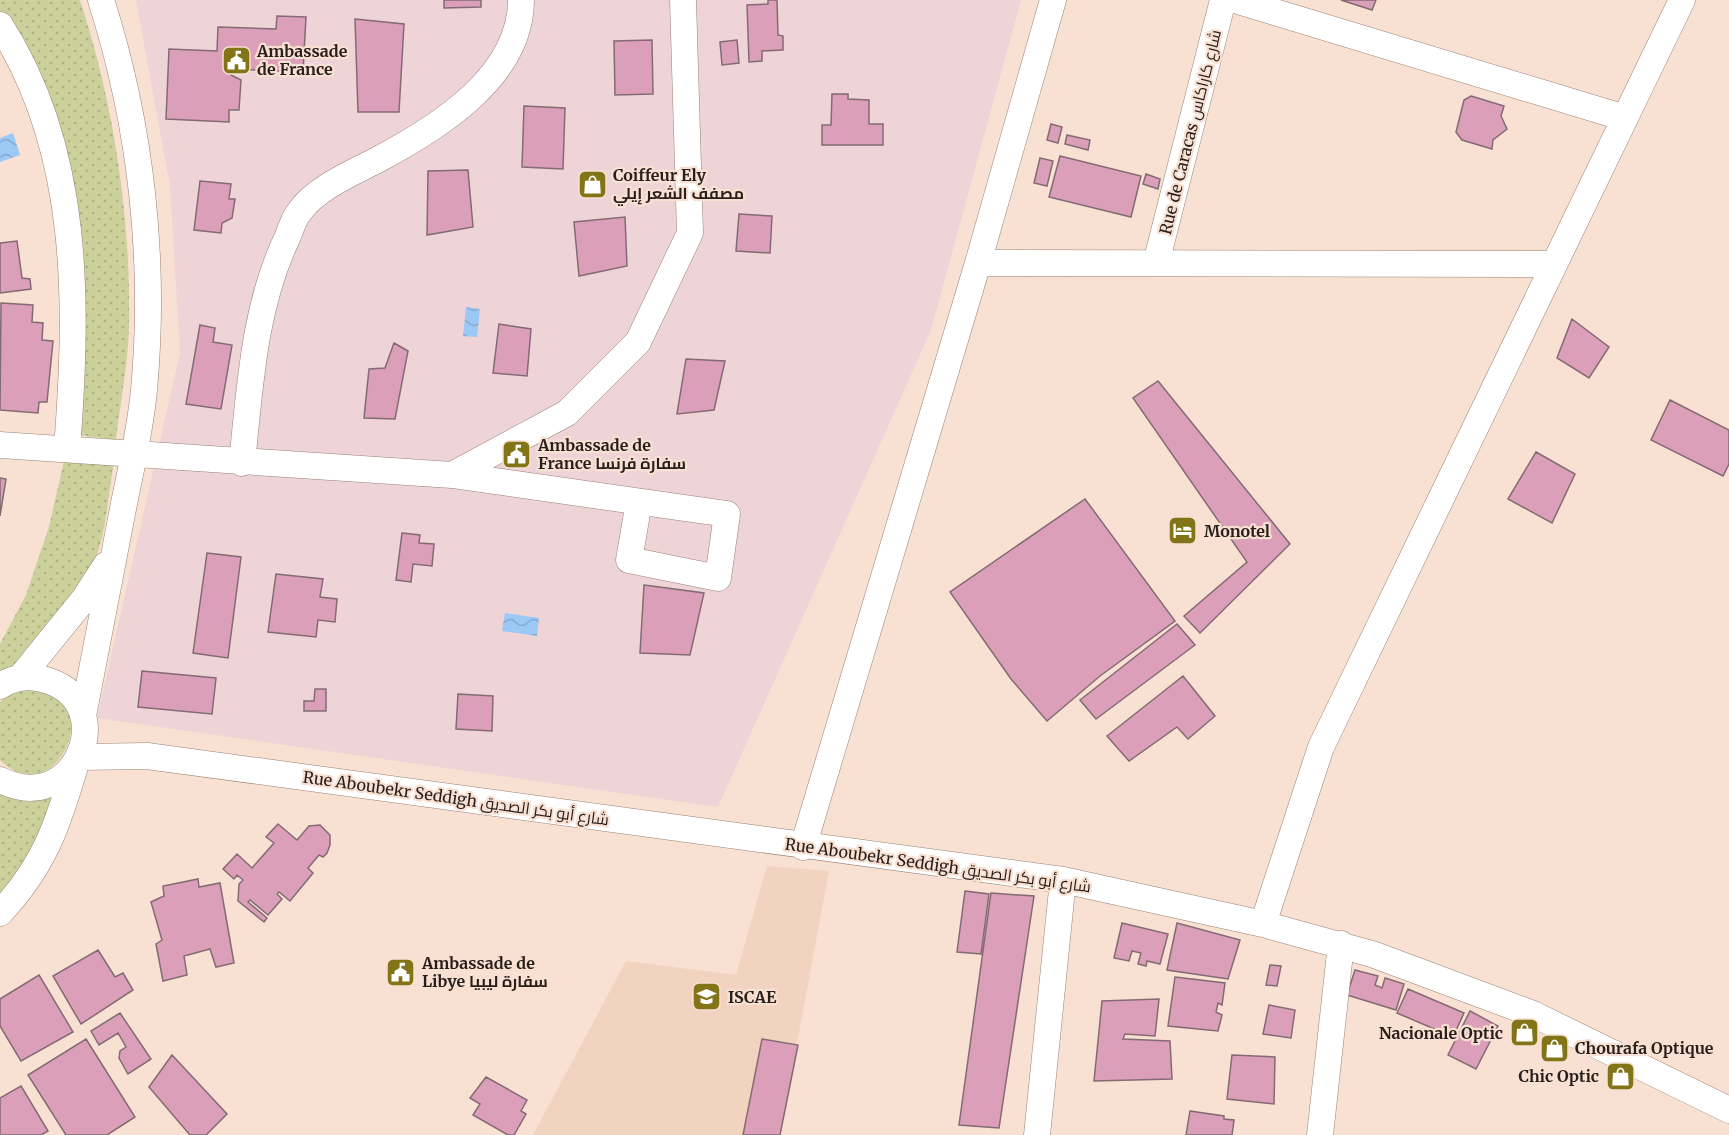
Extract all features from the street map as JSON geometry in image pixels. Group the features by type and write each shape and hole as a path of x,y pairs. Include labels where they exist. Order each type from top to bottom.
{"street":[{"path":"0,913 34,871 52,839 78,760 114,552 135,456 144,390 147,231 134,129 111,31 100,0"},
{"path":"242,462 253,355 273,267 300,211 332,184 411,142 478,91 509,52 521,0"},
{"path":"452,475 567,413 638,342 690,232 682,0"},
{"path":"803,847 978,263 1053,0"},
{"name":"Rue de Caracas شارع كاراكاس","path":"1156,263 1223,0"},
{"path":"1235,0 1625,118"},
{"path":"1263,924 1321,747 1682,0"},
{"path":"0,25 24,65 41,103 63,194 74,315 73,376 67,449"},
{"path":"978,263 1553,264"},
{"path":"0,445 135,456 452,475 639,502"},
{"path":"10,682 84,599 114,552"},
{"path":"10,682 31,677 53,682 71,696 84,724"},
{"name":"Rue Aboubekr Seddigh شارع أبو بكر الصديق","path":"84,724 147,756"},
{"name":"Rue Aboubekr Seddigh شارع أبو بكر الصديق","path":"78,760 147,756 803,847 1063,880 1263,924 1341,944 1413,968 1533,1014 1729,1110"},
{"path":"0,780 20,788 42,787 62,778 78,760"},
{"path":"1037,1135 1063,880"},
{"path":"1320,1135 1341,944"}],"shaded area":[{"name":"Ambassade de France سفارة فرنسا","path":"136,0 1021,0 931,330 718,807 97,718 180,353 170,186"},
{"name":"ISCAE","path":"767,866 829,871 780,1135 533,1135 626,961 736,975"}],"green space":[{"path":"0,0 80,0 92,39 118,161 127,244 129,327 126,370 116,440 57,432 75,205 49,92 0,16"},
{"path":"66,452 114,462 99,547 89,573 69,607 43,640 0,677 0,644 26,595 49,527"},
{"path":"23,689 51,694 67,708 71,726 67,745 56,762 40,773 21,773 0,760 0,702 10,694"},
{"path":"0,794 32,802 55,794 32,847 0,895"}],"water":[{"path":"13,133 20,155 0,162 0,138"},
{"path":"466,307 480,309 477,337 463,336"},
{"path":"505,613 539,618 537,636 502,631"}],"building":[{"path":"444,0 481,0 481,7 444,8"},
{"path":"768,0 777,0 778,35 783,36 783,50 762,51 762,61 749,62 747,5 768,4"},
{"path":"1341,0 1376,0 1372,10"},
{"name":"Ambassade de France","path":"277,16 306,17 303,72 232,69 231,75 241,80 239,110 229,110 229,122 166,119 169,49 217,51 218,27 276,29"},
{"path":"355,19 404,24 399,112 358,112"},
{"path":"652,40 653,94 615,95 614,41"},
{"path":"737,40 739,63 722,65 720,42"},
{"path":"832,94 848,94 848,99 869,100 869,124 883,124 883,145 822,145 822,125 831,125"},
{"path":"1471,96 1504,106 1501,116 1507,129 1493,140 1492,149 1462,140 1456,132 1464,100"},
{"path":"524,106 565,108 563,169 522,167"},
{"path":"1051,124 1062,127 1058,143 1047,140"},
{"path":"1067,135 1090,140 1088,150 1065,144"},
{"path":"1060,156 1141,176 1131,217 1049,197"},
{"path":"1040,158 1053,161 1047,186 1034,183"},
{"path":"468,170 473,227 427,235 428,171"},
{"path":"1146,174 1160,179 1158,189 1143,184"},
{"path":"200,181 231,184 229,199 235,199 232,218 222,223 221,233 194,230"},
{"path":"739,214 772,216 770,253 736,251"},
{"path":"625,217 627,266 579,276 574,222"},
{"path":"17,241 22,278 30,279 31,289 0,293 0,243"},
{"path":"1,303 33,305 32,322 43,323 42,340 53,341 47,402 39,402 38,413 0,410"},
{"path":"1572,319 1609,347 1589,378 1557,358"},
{"path":"499,324 531,329 527,376 493,373"},
{"path":"200,325 215,328 213,342 232,345 221,409 186,404"},
{"path":"394,343 408,351 395,419 364,418 369,369 385,368"},
{"path":"686,359 725,361 714,410 677,414"},
{"path":"1158,381 1290,544 1200,633 1184,616 1247,562 1133,398"},
{"path":"1670,400 1729,430 1729,464 1723,476 1651,440"},
{"path":"1536,452 1575,474 1552,523 1508,499"},
{"path":"0,478 6,479 0,516"},
{"path":"1085,499 1175,621 1100,676 1047,721 1011,679 950,592"},
{"path":"402,533 420,535 419,543 434,544 432,566 413,564 411,582 396,580"},
{"path":"207,553 241,557 228,658 193,653"},
{"path":"276,574 323,579 320,597 337,599 335,622 318,620 316,637 268,632"},
{"path":"644,585 704,593 690,655 640,653"},
{"path":"1177,624 1195,645 1096,719 1080,700"},
{"path":"142,671 216,678 212,714 138,707"},
{"path":"1183,676 1215,716 1188,739 1177,727 1129,761 1107,736"},
{"path":"315,689 326,689 326,711 304,711 304,701 314,701"},
{"path":"458,694 493,696 492,731 456,729"},
{"path":"278,824 297,840 309,826 320,825 330,835 330,845 327,853 323,857 319,855 308,868 313,873 290,901 279,892 277,894 282,899 268,915 250,900 248,902 267,918 264,922 238,901 239,884 243,880 237,875 234,879 223,869 237,854 252,868 274,843 266,837"},
{"path":"198,879 199,887 220,883 234,963 216,967 210,949 184,956 187,975 163,981 156,944 162,940 151,902 164,896 163,886"},
{"path":"965,891 989,894 981,954 957,952"},
{"path":"991,893 1034,896 999,1128 959,1125"},
{"path":"1122,923 1168,934 1160,964 1147,961 1146,966 1138,964 1141,953 1132,951 1129,961 1114,958"},
{"path":"1177,923 1240,940 1228,979 1167,970"},
{"path":"98,950 115,977 123,973 133,990 81,1024 53,976"},
{"path":"1270,965 1281,966 1277,986 1266,985"},
{"path":"1355,970 1378,976 1375,985 1382,988 1385,978 1404,984 1396,1010 1347,995"},
{"path":"39,975 73,1032 21,1061 0,1026 0,999"},
{"path":"1175,977 1225,983 1222,1005 1218,1003 1216,1012 1222,1015 1218,1031 1168,1026"},
{"path":"1408,989 1464,1013 1453,1037 1397,1013"},
{"path":"1159,999 1155,1036 1125,1034 1123,1039 1170,1041 1172,1079 1094,1081 1102,1001"},
{"path":"1269,1005 1295,1010 1291,1038 1263,1034"},
{"path":"1470,1011 1498,1026 1476,1069 1448,1055"},
{"path":"120,1013 151,1059 128,1074 119,1058 120,1051 126,1047 118,1033 99,1045 91,1031"},
{"path":"86,1039 135,1117 107,1135 66,1135 28,1075"},
{"path":"762,1039 798,1045 780,1135 743,1135"},
{"path":"172,1055 227,1114 206,1135 190,1135 149,1087"},
{"path":"1232,1055 1275,1057 1274,1104 1227,1099"},
{"path":"486,1077 527,1100 521,1111 526,1114 514,1135 508,1135 473,1115 480,1104 470,1098"},
{"path":"21,1086 48,1131 41,1135 0,1135 0,1098"},
{"path":"1190,1111 1224,1116 1224,1119 1234,1120 1232,1135 1186,1135"}],"place":[{"name":"Ambassade de France","path":"236,60"},
{"name":"Coiffeur Ely مصفف الشعر إيلي","path":"592,184"},
{"name":"Ambassade de France سفارة فرنسا","path":"517,454"},
{"name":"Monotel","path":"1183,531"},
{"name":"Ambassade de Libye سفارة ليبيا","path":"401,972"},
{"name":"ISCAE","path":"707,997"},
{"name":"Nacionale Optic","path":"1524,1033"},
{"name":"Chourafa Optique","path":"1554,1048"},
{"name":"Chic Optic","path":"1620,1076"}]}
